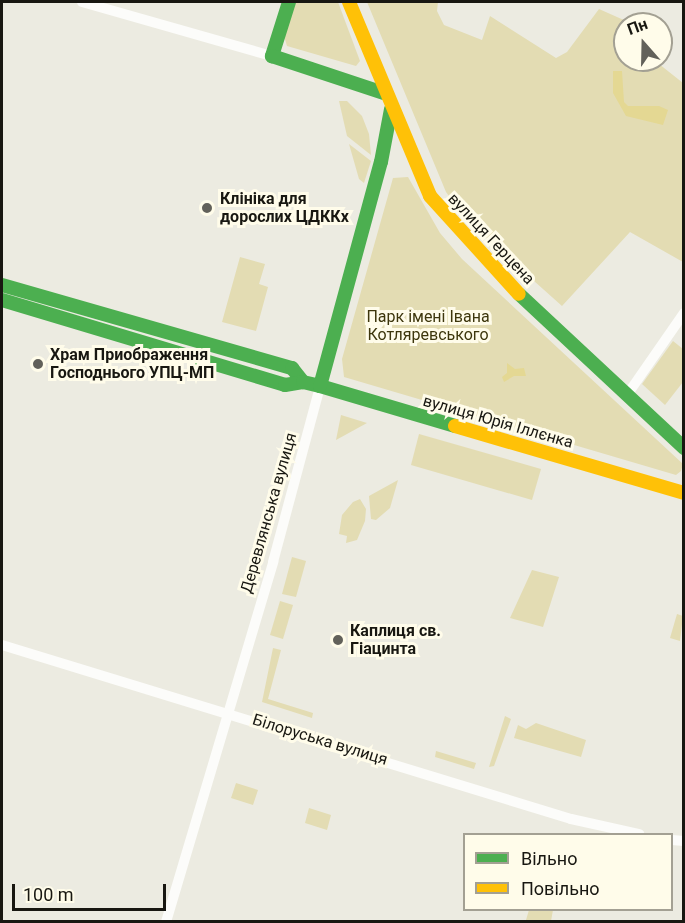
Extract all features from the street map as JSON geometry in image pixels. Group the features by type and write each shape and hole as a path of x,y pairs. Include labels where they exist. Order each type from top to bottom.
{"street":[{"path":"82,2 272,56 384,93"},
{"path":"272,56 290,2"},
{"name":"вулиця Герцена","path":"349,2 384,93 430,196 452,225 684,448"},
{"name":"Деревлянська вулиця","path":"166,921 229,712 320,386 381,162 391,109"},
{"name":"вулиця Юрія Іллєнка","path":"2,285 292,368 303,382"},
{"name":"вулиця Юрія Іллєнка","path":"2,300 285,386 303,382 320,386 681,492"},
{"path":"627,395 684,313"},
{"name":"Білоруська вулиця","path":"2,645 229,712 571,819 634,833"}],"green space":[{"path":"295,2 338,2 360,61 356,66 287,46 284,36"},
{"path":"367,2 438,2 437,11 444,25 482,40 490,16 556,58 567,52 599,9 613,15 613,72 669,72 683,83 683,262 630,232 562,306 467,221 446,192"},
{"path":"339,101 347,101 362,116 369,134 371,155 347,136"},
{"path":"349,144 371,161 364,183 359,179"},
{"name":"Парк імені Івана Котляревського","path":"408,177 440,233 462,259 683,464 681,471 676,475 344,377 342,359 393,178"},
{"path":"240,257 265,264 259,284 268,287 256,331 222,322"},
{"path":"673,341 683,349 683,382 665,405 642,384"},
{"path":"341,415 367,423 336,440"},
{"path":"419,434 541,469 532,500 411,465"},
{"path":"398,480 390,508 376,520 371,519 369,496"},
{"path":"360,499 366,509 365,521 357,540 346,543 347,536 339,534 342,515 353,502"},
{"path":"292,557 306,561 296,597 282,594"},
{"path":"532,570 559,577 543,627 510,618"},
{"path":"280,601 293,605 283,639 270,635"},
{"path":"677,614 683,616 680,641 670,638"},
{"path":"273,648 281,650 268,699 313,713 312,718 262,702"},
{"path":"505,716 511,719 494,766 489,767"},
{"path":"536,723 586,740 581,757 514,738 518,725 526,729"},
{"path":"436,751 476,763 474,769 435,757"},
{"path":"236,783 258,790 253,805 231,798"},
{"path":"309,808 331,815 327,830 305,823"},
{"path":"529,911 553,911 551,921 526,920"}],"shaded area":[{"path":"613,72 622,72 624,102 628,106 659,106 668,110 663,125 626,116 613,93"},
{"path":"507,363 515,369 524,368 526,376 514,376 504,382 502,377 507,373"}],"traffic: fast":[{"path":"289,2 272,56 384,93"},
{"path":"320,386 381,162 391,109"},
{"path":"2,285 292,368 303,382"},
{"path":"519,294 684,448"},
{"path":"2,300 285,385 303,382 320,386 455,426"}],"traffic: slow":[{"path":"349,2 430,196 519,294"},
{"path":"455,426 684,493"}],"place":[{"name":"Клініка для дорослих ЦДККх","path":"207,208"},
{"name":"Храм Приображення Господнього УПЦ-МП","path":"38,364"},
{"name":"Каплиця св. Гіацинта","path":"338,640"}]}
